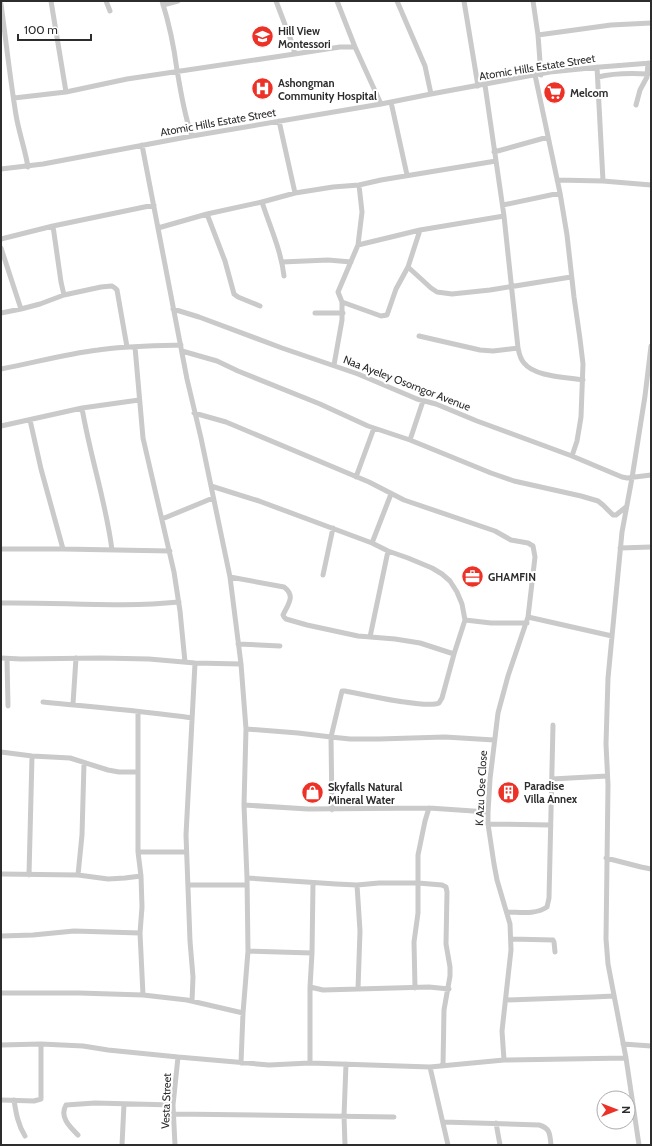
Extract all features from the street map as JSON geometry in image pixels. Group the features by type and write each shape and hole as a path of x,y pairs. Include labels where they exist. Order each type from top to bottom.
{"street":[{"path":"51,1 66,92"},
{"path":"106,1 110,11"},
{"path":"178,1 162,3 178,72 180,92 188,126 192,136"},
{"path":"276,1 292,42 295,54"},
{"path":"337,1 355,47 381,104"},
{"path":"397,1 424,66 431,94"},
{"path":"464,1 478,86"},
{"path":"533,1 538,35 538,75 548,137 567,235 583,364 580,429 572,456"},
{"path":"1,4 6,38 8,68 18,126 28,167"},
{"path":"538,35 611,25 651,23"},
{"path":"14,98 66,92 128,79 340,47 355,47"},
{"path":"636,105 640,90 648,74 650,63"},
{"name":"Atomic Hills Estate Street","path":"1,169 28,167 142,145 381,104 550,72 650,63"},
{"path":"597,67 603,181"},
{"path":"598,77 622,73 648,74"},
{"path":"485,85 503,205 520,357 524,363 538,372 583,380"},
{"path":"392,102 407,175"},
{"path":"279,121 295,193"},
{"path":"494,152 548,137"},
{"path":"142,145 194,413 214,498 230,577 241,664 246,729 244,805 248,952 243,1012 241,1063"},
{"path":"158,228 295,193 333,187 360,185 407,175 496,161"},
{"path":"557,180 603,181 651,185"},
{"path":"334,365 343,313 342,302 338,295 339,289 358,245 362,212 360,185"},
{"path":"503,205 560,193"},
{"path":"262,202 282,262 284,276"},
{"path":"1,239 53,226 154,206"},
{"path":"208,214 225,261 234,294 260,306"},
{"path":"358,245 420,230 504,216"},
{"path":"53,226 64,295"},
{"path":"342,302 381,316 386,316 396,289 408,267 420,230"},
{"path":"1,248 21,309"},
{"path":"282,262 328,260 351,262"},
{"path":"408,267 437,292 452,294 490,290 571,276"},
{"path":"1,313 40,304 64,295 112,286 115,288 118,295 127,347"},
{"name":"Naa Ayeley Osorngor Avenue","path":"173,309 334,365 389,388 572,456 622,477 632,478"},
{"path":"315,313 343,313"},
{"path":"420,336 480,350 493,351 518,348"},
{"path":"1,369 97,350 127,347 181,345"},
{"path":"639,1145 626,1058 608,964 606,939 606,744 607,697 620,548 645,396 651,346"},
{"path":"135,347 143,438 170,551 179,602 185,662"},
{"path":"182,351 217,361 374,428 410,440 491,473 533,486 598,501 603,504 613,515 616,515 626,507"},
{"path":"645,396 651,396"},
{"path":"1,426 82,408 139,400"},
{"path":"410,440 423,401"},
{"path":"82,408 88,442 105,509 112,550"},
{"path":"194,413 226,422 356,478 369,482 391,494 372,543"},
{"path":"30,420 40,469 63,549"},
{"path":"356,478 374,428"},
{"path":"632,478 651,475"},
{"path":"211,486 259,501 333,528 432,568 450,581 462,604 465,620 442,698 439,703 433,705 404,702 344,691 340,697 331,737 332,810"},
{"name":"K Azu Ose Close","path":"391,494 495,532 511,540 531,544 535,552 528,617 508,676 498,713 490,779 488,812 490,843 497,880 510,924 511,939 502,1031 504,1060"},
{"path":"162,519 214,498"},
{"path":"323,575 333,528"},
{"path":"620,548 651,547"},
{"path":"1,549 170,551"},
{"path":"370,637 388,551"},
{"path":"230,577 284,587 291,595 283,615 286,619 307,625 370,637 420,643 454,654"},
{"path":"1,603 126,605 179,602"},
{"path":"528,617 612,636"},
{"path":"465,620 527,622"},
{"path":"238,644 280,646"},
{"path":"1,658 149,659 194,663 241,664"},
{"path":"73,704 76,658"},
{"path":"7,659 8,706"},
{"path":"192,1001 193,977 186,852 194,663"},
{"path":"43,702 73,704 88,707 192,718"},
{"path":"138,712 138,852 141,876 142,907 140,933 143,995"},
{"path":"506,912 529,912 542,910 547,907 549,898 553,724"},
{"path":"246,729 331,737 379,739 444,737 494,740"},
{"path":"1,752 32,756 70,758 119,772 138,772"},
{"path":"29,875 32,756"},
{"path":"78,875 82,834 84,762"},
{"path":"552,779 607,776"},
{"path":"244,805 332,810 429,808 488,812"},
{"path":"415,988 414,942 418,913 418,855 429,808"},
{"path":"488,824 551,826"},
{"path":"138,852 186,852"},
{"path":"606,858 651,869"},
{"path":"1,874 78,875 108,879 141,876"},
{"path":"247,878 357,885 379,883 418,883 442,885 446,887 446,944 450,971 449,989 444,1010 443,1066"},
{"path":"310,1063 310,987 313,883"},
{"path":"189,885 247,885"},
{"path":"357,885 360,931 358,989"},
{"path":"1,936 74,931 140,933"},
{"path":"511,939 551,939 554,942 555,952"},
{"path":"248,952 312,952"},
{"path":"310,987 323,990 415,988 449,989"},
{"path":"1,993 143,995 192,1001 243,1012"},
{"path":"506,1000 614,996"},
{"path":"1,1045 41,1044 82,1046 108,1050 269,1065 310,1063 430,1067 504,1060 626,1058"},
{"path":"1,1100 34,1101 41,1099 41,1044"},
{"path":"623,1044 651,1046"},
{"name":"Vesta Street","path":"175,1145 173,1105 178,1057"},
{"path":"345,1145 344,1116 346,1064"},
{"path":"430,1067 448,1145"},
{"path":"14,1100 20,1128 25,1136"},
{"path":"78,1135 66,1122 64,1109 66,1105 95,1103 173,1105"},
{"path":"122,1145 124,1104"},
{"path":"174,1114 394,1117"},
{"path":"443,1122 539,1125 548,1130 551,1145"},
{"path":"496,1124 500,1145"}],"place":[{"name":"Hill View Montessori","path":"262,37"},
{"name":"Ashongman Community Hospital","path":"263,89"},
{"name":"Melcom","path":"554,93"},
{"name":"GHAMFIN","path":"473,577"},
{"name":"Paradise Villa Annex","path":"508,792"},
{"name":"Skyfalls Natural Mineral Water","path":"313,793"}]}
